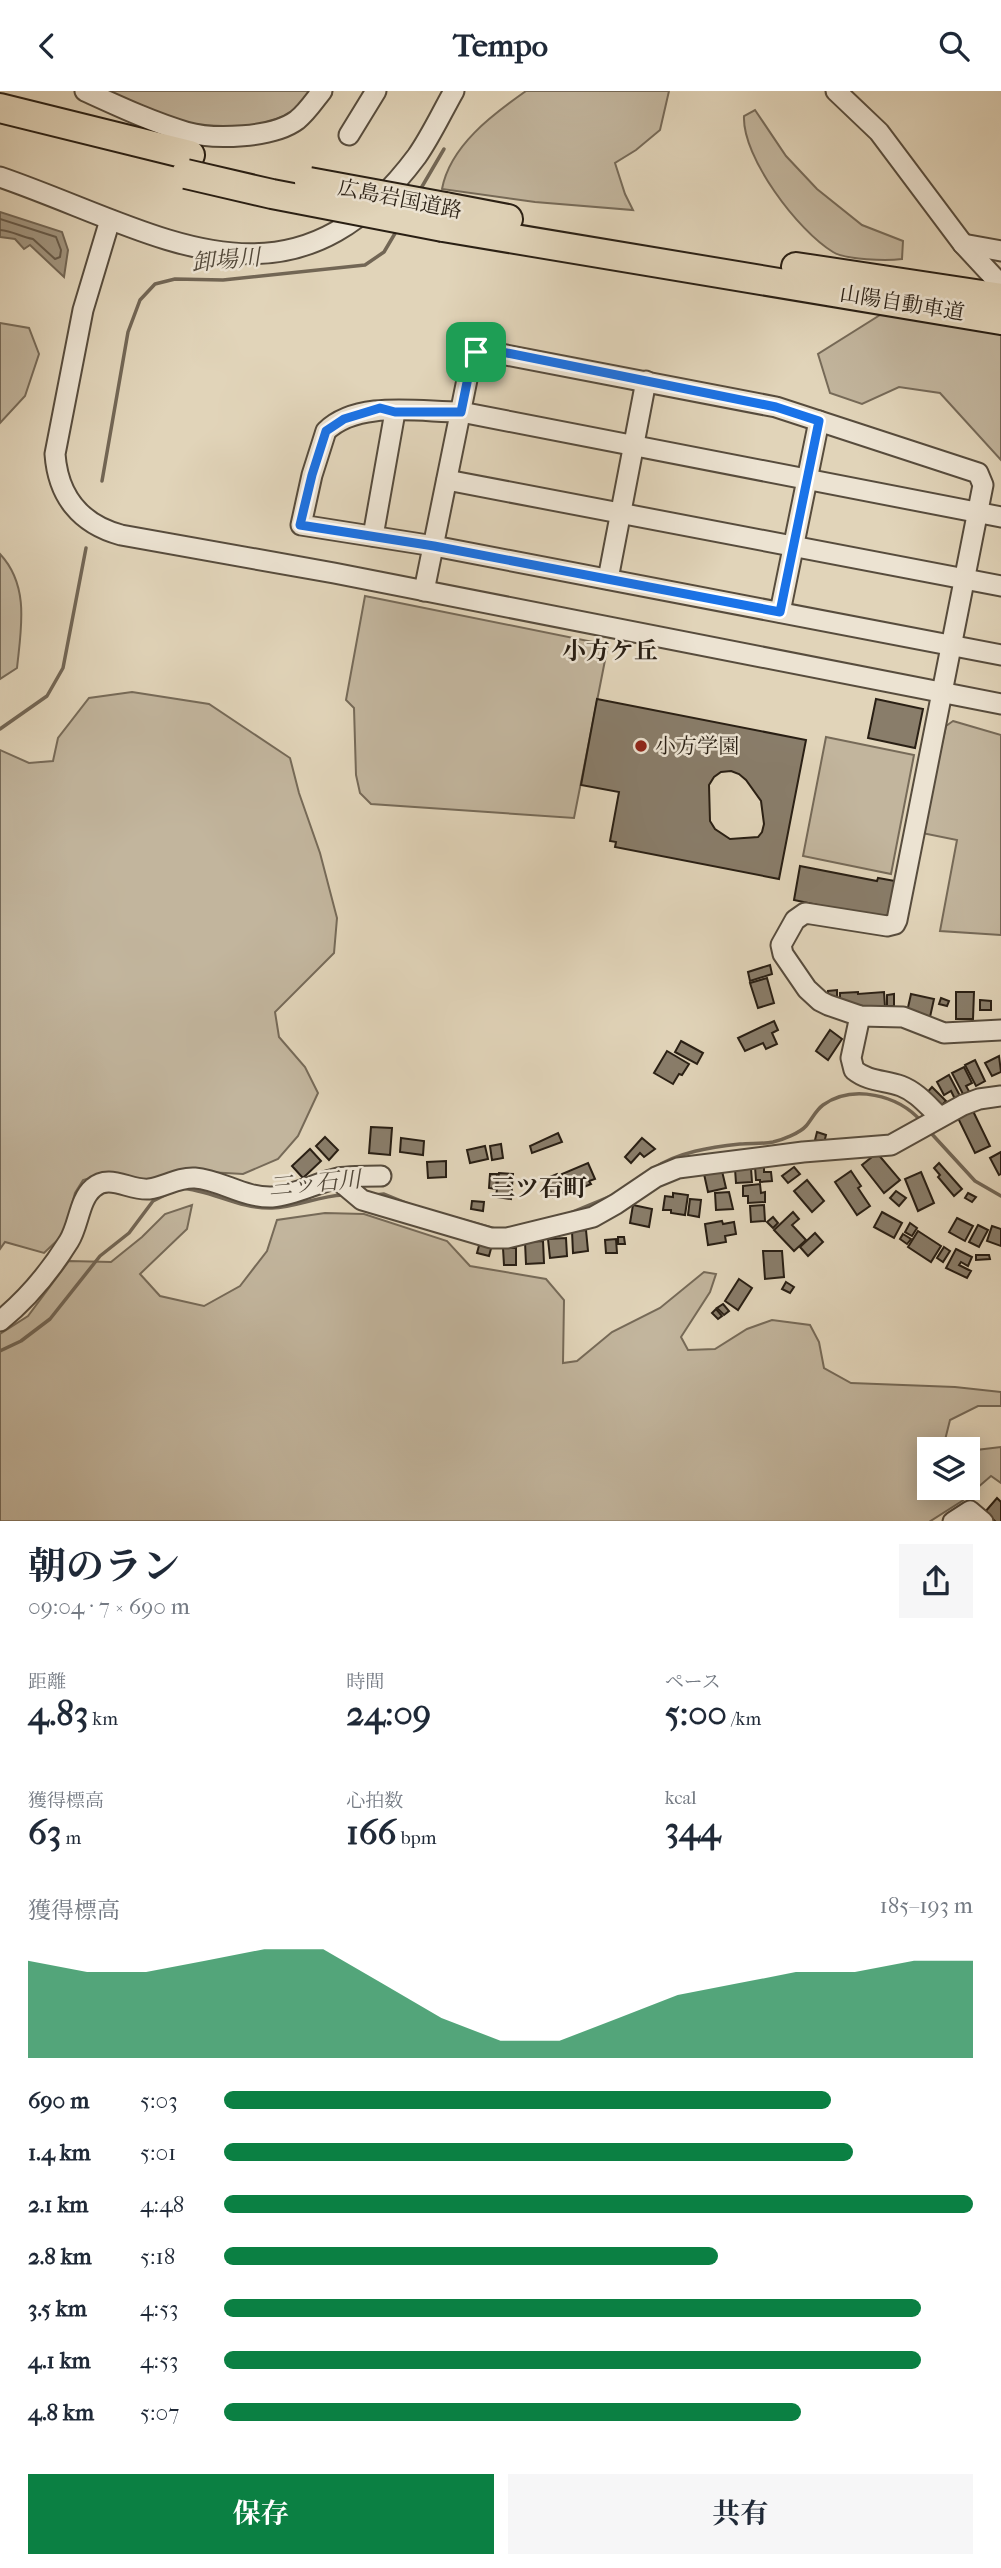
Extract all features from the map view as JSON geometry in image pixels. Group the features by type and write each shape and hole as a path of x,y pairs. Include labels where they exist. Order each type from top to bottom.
{"highway":[{"name":"広島岩国道路","path":"0,106 188,165"},
{"name":"広島岩国道路","path":"0,127 188,165 273,175 444,218 811,276"},
{"name":"山陽自動車道","path":"811,276 856,296 1001,320"},
{"name":"山陽自動車道","path":"811,276 1001,298"}],"street":[{"path":"85,91 109,97 189,133 245,137 278,129 295,121 309,109 322,91"},
{"path":"349,135 376,91"},
{"path":"0,177 110,220 210,252 274,253 306,245 339,232 381,199 418,154 454,91"},
{"path":"836,91 880,132 963,244 1001,285"},
{"path":"110,220 83,310 56,440 56,468 65,495 73,507 94,525 121,535 1001,703"},
{"path":"963,244 1001,251"},
{"path":"425,591 472,358 482,349 776,407 978,473 983,485 895,923 887,926 805,913 795,920 781,945 783,954 813,996 828,1005 860,1016 903,1017 944,1033 1001,1030"},
{"path":"608,579 646,381"},
{"path":"1001,517 461,412 395,412 380,408 338,422 326,431 300,525 434,546 1001,656"},
{"path":"373,536 395,412"},
{"path":"780,612 819,421"},
{"path":"447,480 1001,586"},
{"path":"860,1016 851,1058 854,1070 870,1079 909,1090 938,1118"},
{"path":"339,1181 362,1200 491,1238 508,1238 593,1217 616,1205 656,1177 678,1168 803,1152 891,1145 938,1118 979,1099 1001,1096"},
{"path":"0,1321 19,1306 70,1240 86,1198 94,1187 109,1181 147,1189 193,1178 230,1190 270,1197 339,1181 381,1176"},
{"path":"953,1521 970,1511 984,1521"}],"shaded area":[{"path":"98,91 313,91 303,104 280,118 249,126 216,130 178,124"},
{"path":"526,91 669,91 660,130 615,163 633,210 535,202 442,189 447,173 463,145 487,121"},
{"path":"755,110 786,156 817,189 862,225 903,241 902,259 867,259 839,255 804,228 762,172 752,152 744,116"},
{"path":"888,310 1001,327 1001,460 940,393 899,387 862,404 830,393 818,354"},
{"path":"0,323 29,328 39,354 25,396 0,423"},
{"path":"0,554 10,566 16,580 20,594 21,623 17,668 0,679"},
{"path":"365,596 608,645 574,818 371,804 360,793 356,775 354,708 346,700"},
{"path":"132,692 209,704 290,758 337,918 334,953 275,1012 279,1037 305,1067 318,1093 298,1136 278,1159 243,1174 190,1171 146,1181 103,1174 83,1180 75,1193 64,1234 44,1253 5,1242 0,1249 0,750 29,763 53,761 58,738 89,698"},
{"path":"953,721 1001,735 1001,935 940,931 957,840 922,833 946,726"},
{"path":"826,737 914,755 891,874 803,856"},
{"path":"192,1205 187,1229 140,1274 160,1296 204,1306 240,1286 267,1251 277,1220 325,1213 364,1214 447,1241 470,1266 546,1279 564,1300 563,1363 577,1361 612,1332 660,1308 704,1272 716,1274 710,1292 681,1337 688,1350 715,1349 747,1329 772,1320 810,1325 819,1342 824,1368 851,1383 955,1387 1001,1392 1001,1406 978,1406 950,1420 946,1437 917,1437 917,1500 963,1500 931,1521 0,1521 0,1334 28,1316 69,1261 111,1262 165,1214"},
{"path":"1001,1447 1001,1483 991,1476 980,1485 980,1450"}],"water":[{"path":"0,212 62,232 68,250 64,277 30,245 24,249 15,239 0,237"}],"building":[{"path":"597,699 806,740 779,879 615,847 616,842 610,841 619,792 581,785","holes":["721,772 739,774 761,801 764,824 758,837 730,839 715,829 710,821 709,785"]},
{"path":"876,699 923,709 915,748 868,738"},
{"path":"800,866 877,881 878,878 895,881 888,920 794,900"},
{"path":"770,965 772,974 750,981 748,972"},
{"path":"767,978 774,1003 758,1008 750,983"},
{"path":"837,990 837,1002 828,1002 828,991"},
{"path":"884,992 885,1007 852,1008 851,1003 840,1003 840,993"},
{"path":"956,992 974,992 973,1019 956,1019"},
{"path":"894,994 894,1006 887,1006 887,995"},
{"path":"911,994 934,999 930,1017 907,1012"},
{"path":"941,998 949,1001 947,1006 939,1004"},
{"path":"980,1000 991,1001 991,1010 980,1010"},
{"path":"774,1021 778,1030 772,1033 777,1044 766,1049 763,1043 745,1051 738,1038"},
{"path":"830,1030 842,1039 828,1060 816,1051"},
{"path":"681,1041 703,1053 697,1064 675,1052"},
{"path":"667,1051 689,1064 673,1084 654,1073"},
{"path":"999,1056 1001,1072 992,1076 985,1063"},
{"path":"975,1060 985,1081 976,1086 965,1065"},
{"path":"964,1067 972,1083 966,1086 970,1093 964,1096 952,1073"},
{"path":"949,1075 960,1096 955,1099 951,1091 944,1095 937,1082"},
{"path":"932,1087 946,1101 939,1108 925,1095"},
{"path":"972,1109 990,1146 975,1153 957,1116"},
{"path":"371,1127 392,1128 390,1155 369,1153"},
{"path":"817,1132 826,1135 824,1143 815,1140"},
{"path":"558,1133 562,1142 532,1153 530,1146"},
{"path":"325,1137 338,1150 329,1160 316,1146"},
{"path":"401,1138 424,1141 423,1155 400,1152"},
{"path":"642,1138 655,1149 644,1157 640,1153 631,1163 625,1157"},
{"path":"501,1144 503,1158 492,1160 490,1146"},
{"path":"485,1146 488,1159 470,1163 467,1150"},
{"path":"310,1149 321,1161 303,1178 292,1166"},
{"path":"1001,1152 1001,1174 999,1175 990,1158"},
{"path":"877,1153 900,1180 884,1193 862,1165"},
{"path":"446,1161 446,1177 428,1178 427,1162"},
{"path":"588,1163 595,1179 589,1181 591,1184 570,1193 562,1174"},
{"path":"939,1163 962,1189 954,1196 938,1177 940,1175 934,1168"},
{"path":"764,1166 764,1172 771,1172 772,1181 756,1180 755,1167"},
{"path":"794,1167 800,1174 788,1183 782,1176"},
{"path":"751,1168 752,1182 736,1183 735,1169"},
{"path":"722,1171 726,1188 708,1192 704,1174"},
{"path":"851,1171 870,1206 857,1215 835,1182"},
{"path":"921,1172 934,1203 918,1211 905,1179"},
{"path":"499,1173 513,1174 511,1199 496,1197"},
{"path":"490,1174 497,1174 496,1189 489,1188"},
{"path":"557,1174 565,1192 553,1197 545,1179"},
{"path":"807,1180 824,1201 812,1212 794,1191"},
{"path":"760,1184 761,1193 765,1192 765,1202 748,1203 748,1196 743,1196 743,1186"},
{"path":"896,1191 906,1198 899,1206 890,1198"},
{"path":"729,1192 733,1209 716,1210 715,1193"},
{"path":"673,1193 688,1195 685,1215 663,1210 665,1196 673,1197"},
{"path":"968,1193 976,1197 972,1202 965,1198"},
{"path":"690,1199 701,1200 699,1217 688,1215"},
{"path":"472,1201 484,1202 483,1211 471,1209"},
{"path":"633,1205 652,1209 649,1227 630,1223"},
{"path":"764,1205 765,1221 751,1222 750,1206"},
{"path":"793,1212 799,1219 792,1225 806,1240 794,1251 774,1230"},
{"path":"882,1212 902,1223 894,1238 874,1227"},
{"path":"773,1217 778,1223 773,1228 767,1222"},
{"path":"957,1218 973,1226 965,1241 949,1232"},
{"path":"722,1221 723,1224 734,1222 736,1234 725,1236 726,1242 708,1245 705,1224"},
{"path":"910,1223 917,1228 912,1236 905,1232"},
{"path":"978,1225 988,1230 979,1247 969,1242"},
{"path":"992,1226 1001,1229 1001,1246 987,1241"},
{"path":"586,1230 588,1251 573,1253 572,1231"},
{"path":"918,1231 941,1246 931,1262 908,1247"},
{"path":"815,1233 823,1242 808,1256 800,1247"},
{"path":"903,1234 911,1239 907,1244 900,1239"},
{"path":"618,1237 624,1237 625,1244 618,1244"},
{"path":"566,1238 567,1256 550,1258 548,1239"},
{"path":"616,1239 617,1253 606,1253 605,1240"},
{"path":"543,1241 544,1263 526,1264 525,1242"},
{"path":"480,1242 492,1245 489,1256 477,1253"},
{"path":"944,1247 950,1251 943,1262 937,1258"},
{"path":"503,1248 516,1248 516,1265 504,1265"},
{"path":"956,1249 972,1257 968,1266 961,1262 959,1265 971,1271 967,1278 946,1268"},
{"path":"763,1251 782,1251 784,1277 765,1279"},
{"path":"976,1255 989,1255 990,1259 976,1260"},
{"path":"739,1279 752,1288 738,1310 725,1301"},
{"path":"786,1282 794,1287 790,1293 782,1289"},
{"path":"723,1304 729,1311 724,1315 717,1308"},
{"path":"716,1309 722,1316 718,1319 712,1313"},
{"path":"997,1498 1001,1502 1001,1521 995,1521 985,1512"}],"waterway":[{"name":"卸場川","path":"420,190 444,149"},
{"name":"卸場川","path":"102,481 128,332 140,300 155,284 175,279 223,280 365,265 384,252 397,230"},
{"name":"卸場川","path":"0,729 47,696 63,668 86,548"},
{"name":"三ッ石川","path":"653,1169 673,1158 695,1151 729,1145 769,1143 786,1138 803,1129 823,1105 848,1095 875,1095 888,1099 921,1121"},
{"name":"三ッ石川","path":"930,1132 975,1181 1001,1196"},
{"name":"三ッ石川","path":"180,1188 260,1208 281,1207 343,1195"},
{"name":"三ッ石川","path":"0,1351 21,1341 50,1319 100,1256 129,1233 153,1201 167,1194"},
{"name":"三ッ石川","path":"375,1195 384,1194 411,1205"},
{"name":"三ッ石川","path":"570,1213 611,1196"},
{"name":"三ッ石川","path":"455,1218 495,1229"}],"place":[{"name":"小方学園","path":"641,746"}],"district":[{"name":"小方ケ丘","path":"610,651"},
{"name":"三ツ石町","path":"539,1188"}],"route":[{"path":"487,349 776,407 819,421 780,612 434,546 300,525 312,475 326,431 331,426 363,412 380,408 395,412 461,412 471,360 476,352 487,349"}]}
